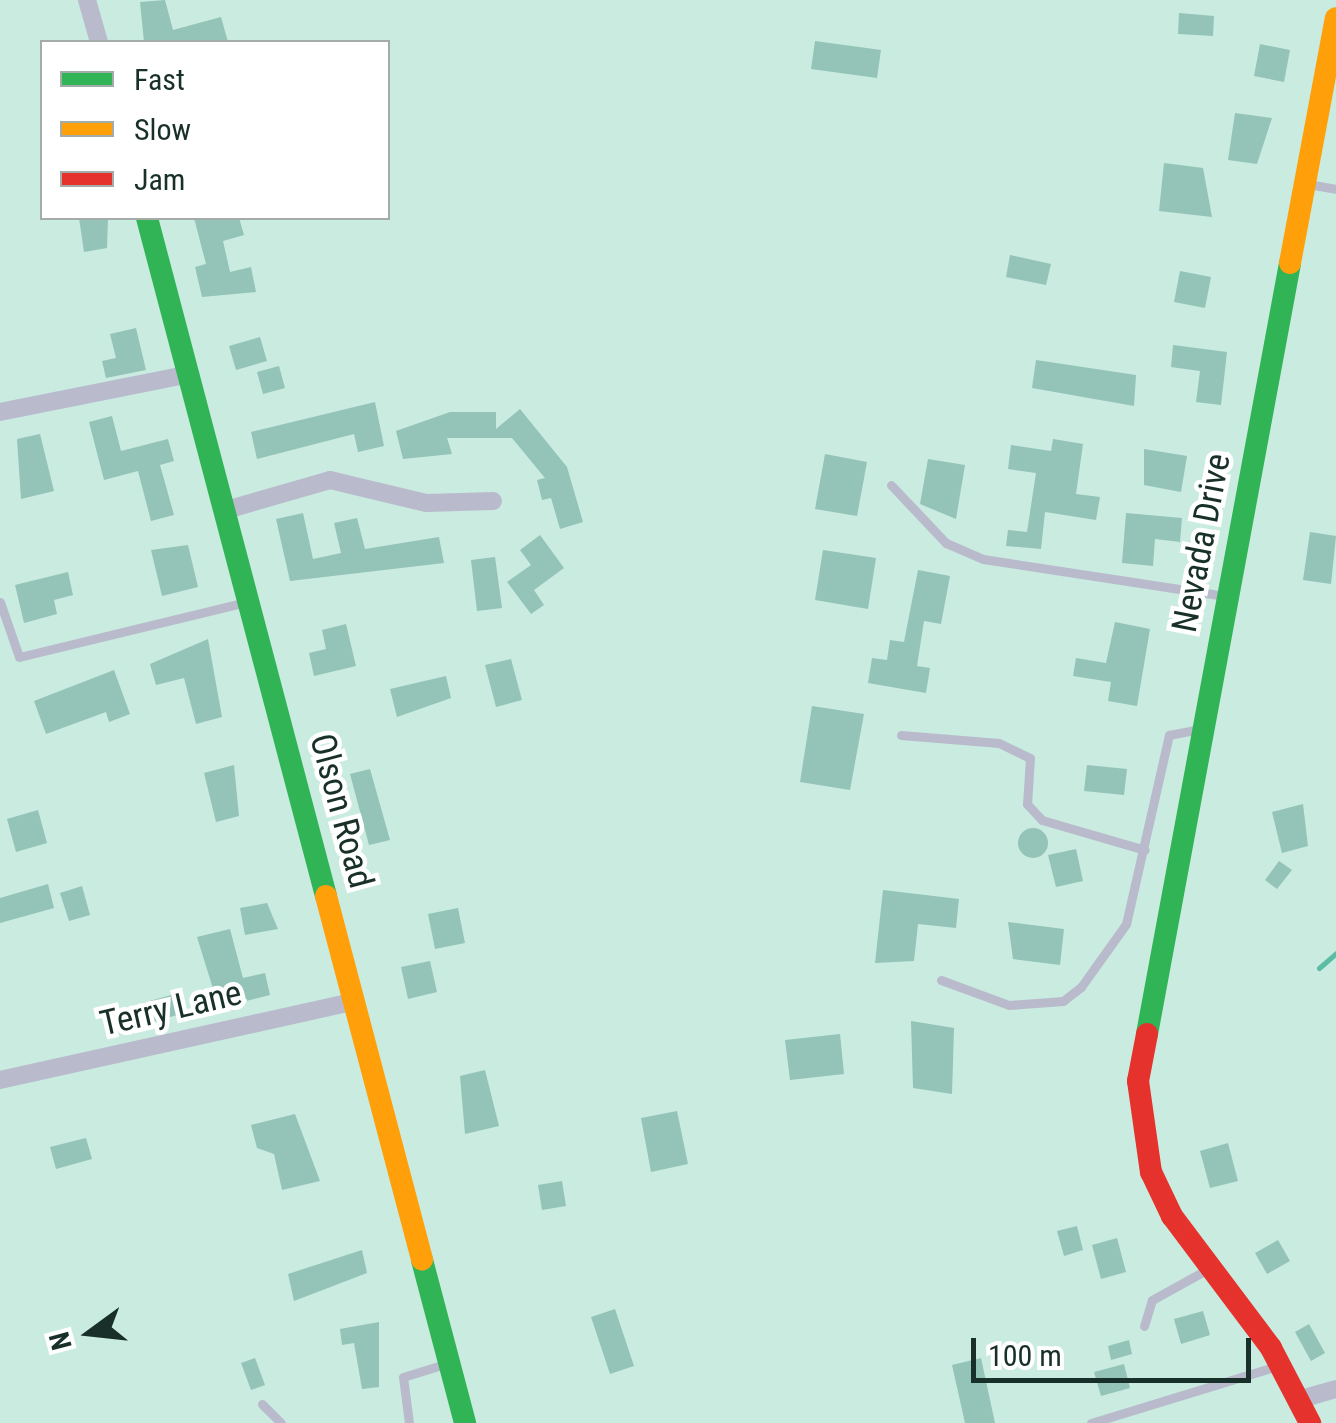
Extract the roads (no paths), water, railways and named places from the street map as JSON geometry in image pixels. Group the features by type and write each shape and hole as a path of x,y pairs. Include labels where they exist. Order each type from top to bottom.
{"street":[{"path":"87,0 98,40"},
{"name":"Nevada Drive","path":"1210,1268 1150,1172 1138,1080 1336,18"},
{"name":"Olson Road","path":"148,220 465,1423"},
{"path":"0,412 190,374"},
{"path":"226,510 330,480 426,503 493,501"},
{"name":"Terry Lane","path":"0,1080 356,1001"},
{"path":"1210,1268 1281,1365 1302,1399 1310,1423"},
{"path":"1302,1399 1336,1389"}],"lane":[{"path":"1305,184 1336,190"},
{"path":"891,485 946,544 983,559 1228,596"},
{"path":"0,602 19,657 250,601"},
{"path":"941,980 1010,1005 1062,1001 1126,924 1169,736 1203,730"},
{"path":"900,734 999,743 1030,758 1027,804 1042,820 1145,850"},
{"path":"1144,1326 1152,1300 1210,1268"},
{"path":"409,1423 403,1377 449,1363"},
{"path":"1091,1423 1281,1365"},
{"path":"262,1404 281,1423"}],"waterway":[{"path":"1319,968 1336,953"}]}
